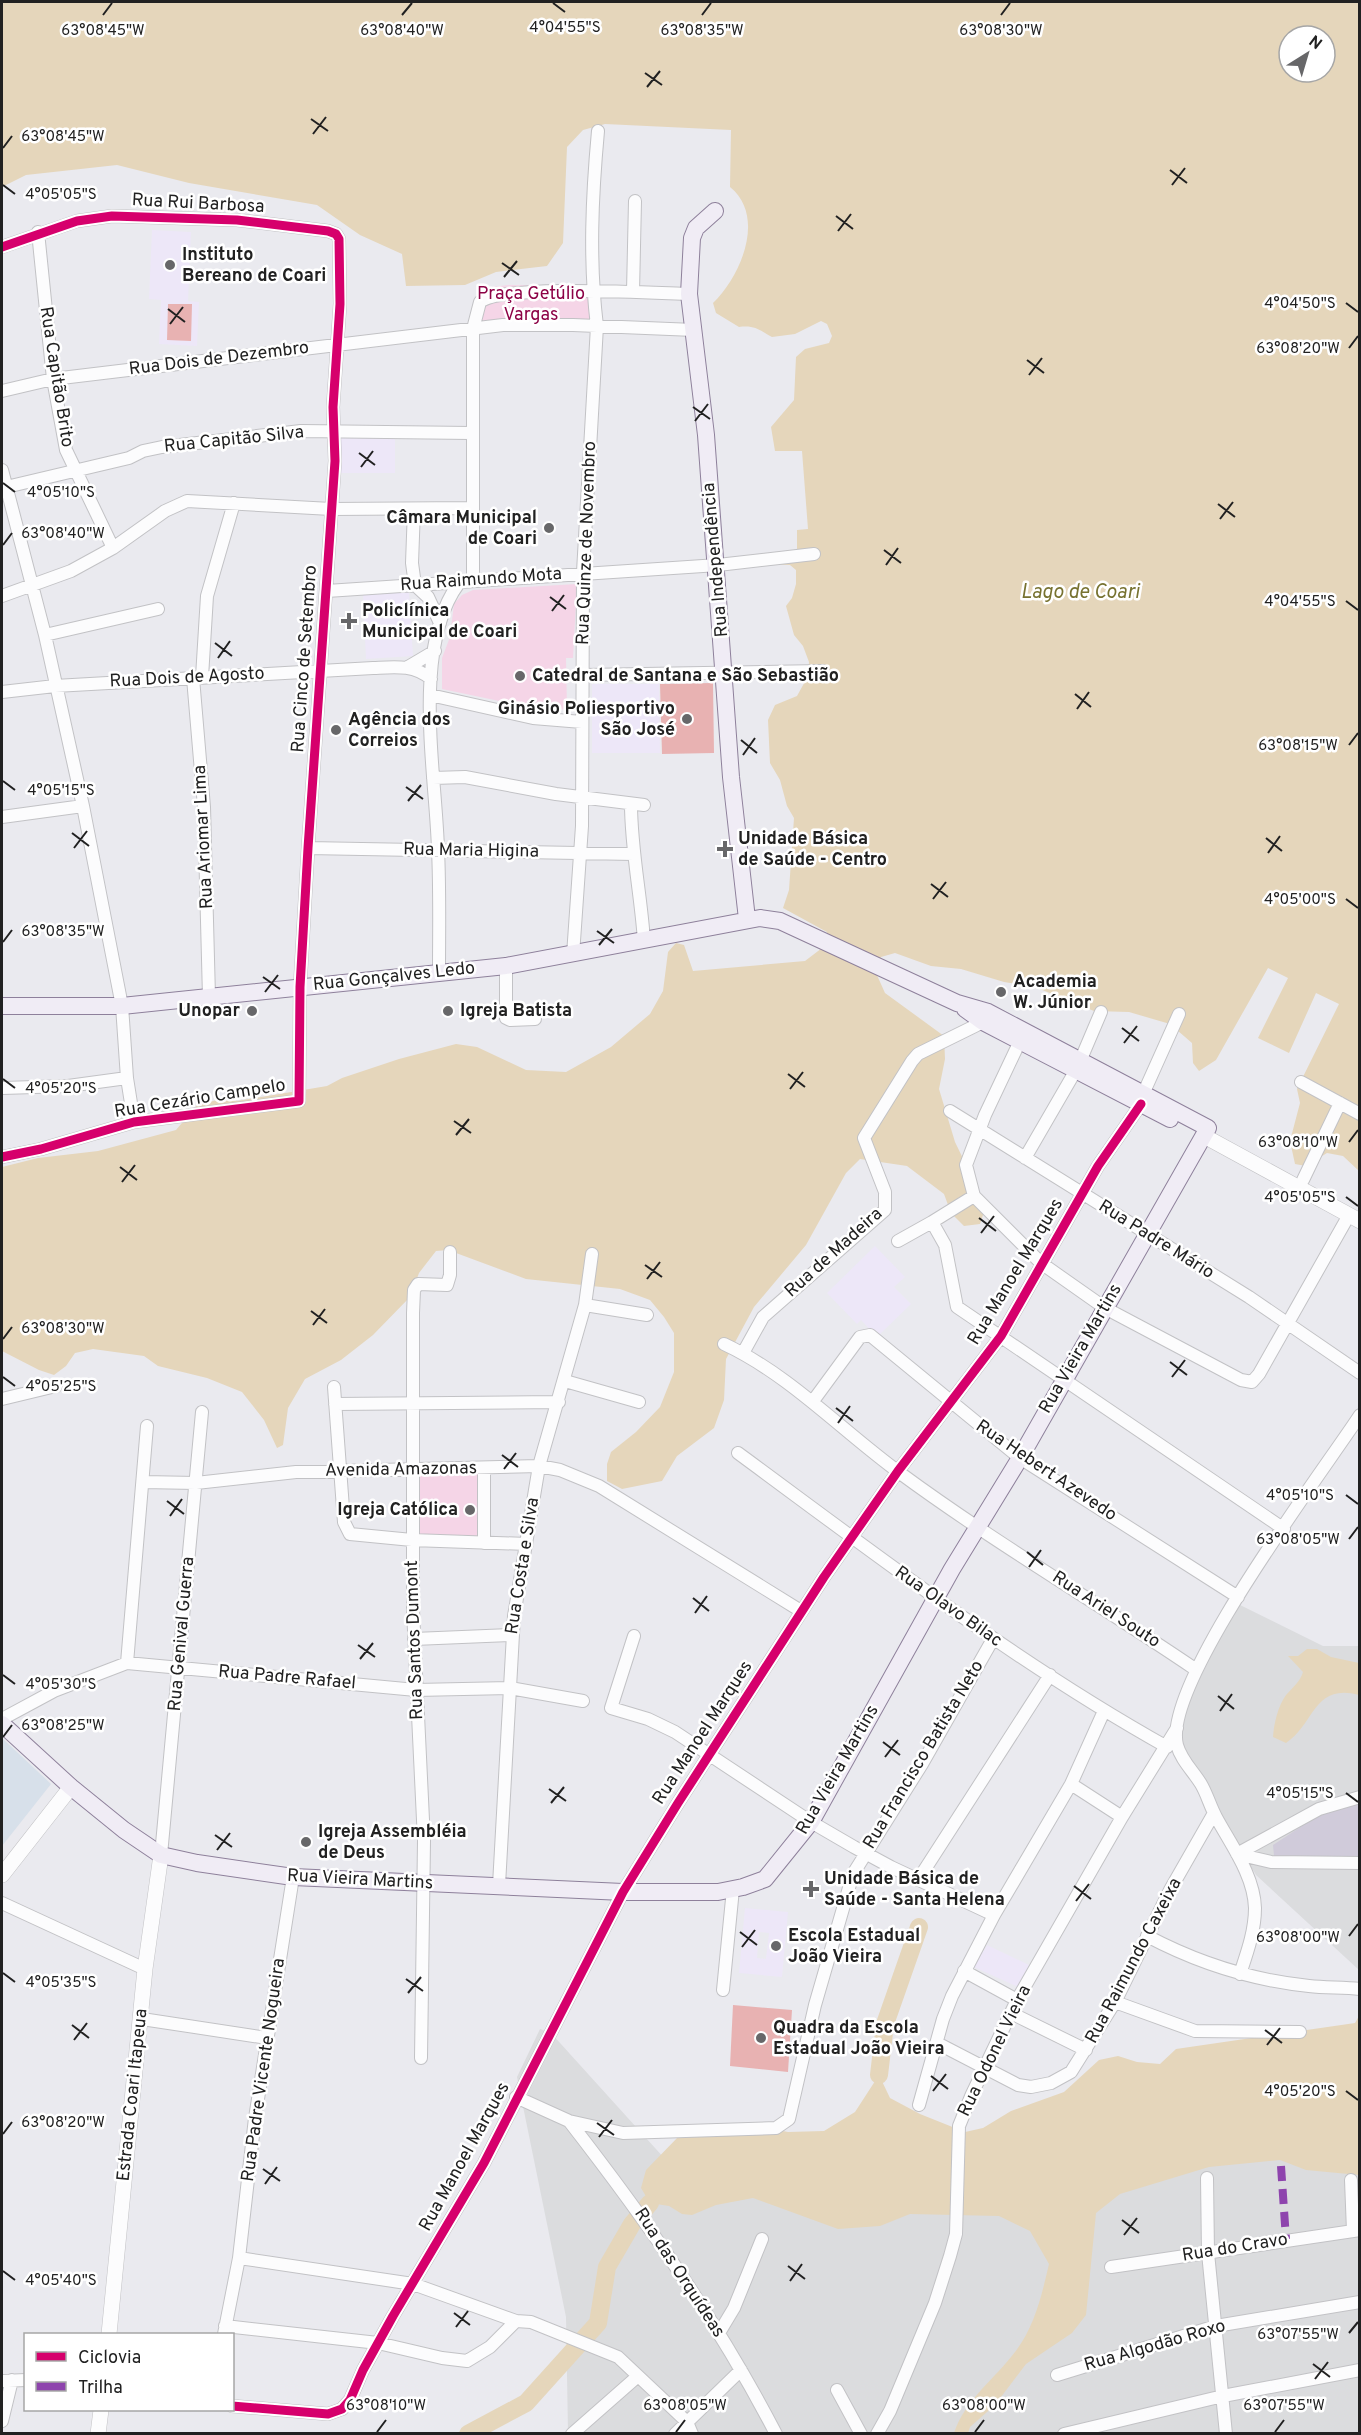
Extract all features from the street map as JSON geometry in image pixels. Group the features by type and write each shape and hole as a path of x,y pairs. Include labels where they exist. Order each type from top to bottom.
{"main road":[{"name":"Rua Independência","path":"715,210 696,228 692,238 689,294 717,565 731,777 747,919"},
{"name":"Rua Gonçalves Ledo","path":"2,1006 122,1006 506,966 573,955 747,919 780,921 877,964 985,1017"},
{"path":"985,1017 1020,1041 1079,1064"},
{"path":"985,1017 1206,1132"},
{"name":"Rua Vieira Martins","path":"161,1855 240,1872 294,1877 623,1892 705,1892 733,1889 755,1884 772,1873 811,1822 935,1600 1020,1458 1206,1132"},
{"path":"2,1724 71,1787 124,1830 161,1855"}],"street":[{"name":"Rua Quinze de Novembro","path":"573,955 582,798 583,572 597,326 593,292 592,203 598,130"},
{"path":"633,292 635,201"},
{"name":"Rua Rui Barbosa","path":"2,247 38,232 77,221 112,216 237,220 324,230"},
{"name":"Rua Cinco de Setembro","path":"299,1101 300,987 334,461 339,239 332,231 324,230"},
{"name":"Rua Capitão Brito","path":"38,232 53,379 66,450 113,548"},
{"path":"474,580 471,433 473,329 480,302 498,293 689,294"},
{"name":"Rua Dois de Dezembro","path":"2,391 53,379 473,329 522,325 694,330"},
{"name":"Rua Capitão Silva","path":"3,487 129,458 143,451 162,447 301,431 471,433"},
{"path":"2,470 3,487 45,635 84,806 122,1006 127,1078 134,1122"},
{"path":"2,596 71,571 113,548 165,511 188,501 331,509 473,508"},
{"name":"Rua Ariomar Lima","path":"208,997 204,807 198,678 207,596 234,503"},
{"path":"414,509 412,563 415,585 428,597 440,623"},
{"name":"Rua Raimundo Mota","path":"327,591 583,572 717,565 814,554"},
{"path":"439,973 438,850 430,695 435,651 444,605 459,583"},
{"path":"45,635 158,609"},
{"name":"Rua Dois de Agosto","path":"408,667 435,651"},
{"name":"Rua Dois de Agosto","path":"2,692 55,686 408,667 423,672 431,679"},
{"path":"584,675 823,671"},
{"path":"430,695 533,718 582,722"},
{"path":"433,778 465,777 582,798 638,804 634,854 640,886 644,941"},
{"path":"2,818 84,806"},
{"name":"Rua Maria Higina","path":"308,848 634,854"},
{"path":"506,966 506,1018 510,1020 535,1019"},
{"path":"1025,1158 1079,1064 1101,1012"},
{"name":"Rua Manoel Marques","path":"234,2406 321,2414 342,2409 350,2400 378,2343 484,2163 623,1892 708,1754 801,1611 898,1471 952,1404 1001,1336 1082,1193 1143,1098 1179,1014"},
{"name":"Rua de Madeira","path":"743,1353 763,1317 885,1210 885,1192 864,1138 912,1061 918,1054 985,1017"},
{"path":"1020,1041 985,1115 966,1165 974,1196 1041,1263 1105,1308 1241,1380 1246,1382 1256,1380 1287,1323 1356,1215"},
{"path":"2,1088 68,1086 127,1078"},
{"path":"1301,1082 1359,1114"},
{"name":"Rua Cezário Campelo","path":"2,1157 41,1149 134,1122 299,1101"},
{"path":"1303,1180 1340,1103"},
{"name":"Rua Padre Mário","path":"950,1111 1287,1323 1359,1373"},
{"path":"1206,1132 1303,1180 1356,1215"},
{"path":"1206,1132 1356,1215"},
{"path":"898,1241 974,1196"},
{"path":"932,1222 945,1245 957,1307 1284,1529"},
{"name":"Rua Santos Dumont","path":"421,2058 423,1884 414,1639 411,1470 414,1290 418,1284 447,1285 450,1275 450,1252"},
{"name":"Rua Costa e Silva","path":"499,1886 511,1635 539,1466 585,1305 592,1254"},
{"path":"585,1305 646,1315"},
{"name":"Rua Hebert Azevedo","path":"813,1401 860,1337 870,1335 914,1368 952,1404 1020,1458 1238,1597"},
{"name":"Rua Ariel Souto","path":"724,1344 743,1353 813,1401 898,1471 978,1528 1094,1601 1195,1669"},
{"path":"565,1381 639,1402"},
{"path":"2,1399 56,1386"},
{"path":"334,1387 345,1529 353,1535 412,1540 527,1544"},
{"path":"334,1404 559,1402"},
{"name":"Rua Genival Guerra","path":"161,1855 202,1412"},
{"path":"1172,1745 1182,1702 1195,1669 1238,1597 1359,1415"},
{"path":"127,1663 147,1426"},
{"name":"Rua Olavo Bilac","path":"738,1453 935,1600 1104,1712 1172,1745 1202,1785 1252,1889 1255,1908 1252,1932 1240,1974"},
{"name":"Avenida Amazonas","path":"143,1482 196,1483 242,1476 339,1471 539,1466 560,1470 599,1486 801,1611"},
{"path":"484,1469 484,1543"},
{"path":"414,1639 511,1635"},
{"path":"634,1636 610,1708 668,1729 811,1822 918,1880 994,1915"},
{"name":"Rua Francisco Batista Neto","path":"516,2097 568,2121 623,2133 776,2128 783,2125 789,2119 815,2005 854,1874 865,1852 922,1764 993,1639"},
{"name":"Rua Padre Rafael","path":"2,1719 54,1691 127,1663 416,1690 510,1688 583,1701"},
{"path":"918,1880 1050,1675"},
{"path":"919,2105 943,2019 964,1971 1071,1784 1104,1712"},
{"name":"Rua Odonel Vieira","path":"877,2433 890,2411 934,2303 956,2234 959,2126 1017,2000 1122,1816 1172,1745"},
{"path":"1071,1784 1122,1816"},
{"path":"2,1875 71,1787"},
{"path":"1237,1854 1319,1809 1359,1797"},
{"name":"Rua Raimundo Caxeixa","path":"937,2043 1018,2085 1031,2087 1051,2083 1071,2072 1115,2002 1147,1936 1214,1813"},
{"path":"1237,1854 1271,1862 1359,1863"},
{"name":"Estrada Coari Itapeua","path":"109,2333 142,2019 145,1969 161,1855"},
{"name":"Rua Padre Vicente Nogueira","path":"225,2330 239,2258 267,2038 294,1877"},
{"path":"723,1990 733,1889"},
{"path":"2,1903 145,1969"},
{"path":"1147,1936 1187,1957 1240,1974 1309,1986 1359,1989"},
{"path":"964,1971 1017,2000"},
{"path":"1115,2002 1195,2031 1300,2032"},
{"path":"1011,2013 1086,2050"},
{"path":"142,2019 267,2038"},
{"name":"Rua das Orquídeas","path":"568,2121 627,2195 663,2246 719,2333 776,2433"},
{"path":"1207,2178 1208,2253 1226,2433"},
{"path":"1351,2180 1356,2230"},
{"name":"Rua do Cravo","path":"1111,2267 1356,2230"},
{"path":"719,2333 734,2308 762,2239"},
{"path":"239,2258 412,2284 516,2321 531,2322 618,2357 687,2422 692,2433"},
{"name":"Rua Algodão Roxo","path":"1057,2375 1216,2326 1359,2302"},
{"path":"225,2330 378,2343 448,2359 467,2361 490,2348 516,2321"},
{"path":"675,2433 741,2370"},
{"path":"1064,2433 1223,2396 1359,2370"},
{"path":"572,2433 638,2376"},
{"path":"2,2421 7,2381 24,2380"},
{"path":"837,2391 861,2433"},
{"path":"98,2433 101,2411"}],"shaded area":[{"name":"Instituto Bereano de Coari","path":"152,230 191,232 188,301 199,302 197,346 159,344 161,300 149,299"},
{"path":"168,304 192,304 191,341 167,340"},
{"path":"341,435 395,435 395,473 341,473"},
{"path":"409,592 413,656 366,659 363,594"},
{"name":"Ginásio Poliesportivo São José","path":"713,683 714,753 662,754 660,684"},
{"path":"592,684 659,684 660,753 592,753"},
{"path":"875,1246 905,1277 894,1287 911,1304 877,1337 861,1320 857,1324 827,1293"},
{"path":"1238,1604 1323,1646 1359,1646 1359,1970 1256,1875 1184,1754 1179,1736 1188,1698"},
{"path":"2,1738 51,1784 2,1846"},
{"path":"1359,1804 1359,1857 1274,1856 1273,1845 1319,1815"},
{"name":"Escola Estadual João Vieira","path":"745,1908 788,1912 782,1977 739,1973","holes":["759,1932 769,1933 766,1959 757,1958"]},
{"path":"987,1945 1031,1966 1018,1987 974,1967"},
{"name":"Quadra da Escola Estadual João Vieira","path":"733,2005 792,2010 788,2072 730,2066"},
{"path":"540,2029 551,2033 684,2180 1359,2098 1359,2433 568,2433 566,2317 517,2077"}],"green space":[{"name":"Praça Getúlio Vargas","path":"509,285 590,286 590,322 480,323 476,298 491,287"},
{"path":"577,584 573,658 566,658 567,710 513,704 442,689 442,658 450,637 454,604 462,595 473,590"},
{"path":"416,1473 480,1473 481,1540 416,1537"}],"water":[{"name":"Lago de Coari","path":"2,2 1359,2 1359,1171 1343,1156 1327,1153 1306,1166 1295,1164 1290,1141 1300,1103 1297,1089 1339,1004 1316,993 1289,1053 1258,1038 1288,978 1268,968 1216,1060 1199,1071 1193,1063 1192,1043 1170,1024 1129,1012 1094,1011 1035,987 1004,982 961,969 931,966 895,953 881,957 876,973 885,993 944,1036 945,1059 939,1089 955,1142 986,1206 980,1224 964,1226 951,1213 944,1194 907,1166 860,1159 846,1173 806,1245 754,1307 726,1359 724,1400 714,1428 677,1456 662,1481 622,1489 607,1481 607,1464 611,1452 636,1432 660,1407 674,1372 674,1333 650,1300 620,1289 526,1279 448,1250 436,1251 419,1273 410,1297 373,1335 341,1360 305,1379 288,1408 283,1445 277,1448 264,1420 242,1392 207,1378 158,1366 144,1356 93,1349 75,1353 66,1366 54,1375 2,1351 2,1167 38,1158 98,1151 176,1130 197,1105 221,1099 237,1101 327,1086 342,1078 399,1059 456,1044 477,1047 526,1070 566,1072 611,1047 650,1014 663,991 668,952 676,943 684,945 693,971 805,961 826,945 827,932 783,908 789,890 794,818 787,806 780,780 770,763 768,720 775,705 797,696 808,676 809,662 803,646 794,635 786,606 792,598 796,584 796,570 790,565 767,564 797,551 797,530 808,529 802,451 775,451 771,427 794,400 796,357 805,349 829,343 832,336 827,324 821,321 795,334 772,337 753,327 739,327 716,313 713,303 723,292 740,263 748,230 747,214 741,200 730,187 731,130 605,124 583,130 567,147 563,243 547,266 496,272 465,285 406,286 402,254 360,235 317,205 189,183 117,165 26,175 2,187"},
{"path":"1307,1649 1317,1649 1331,1657 1359,1663 1359,1695 1344,1693 1332,1695 1323,1700 1296,1735 1286,1743 1273,1737 1275,1720 1283,1699 1298,1682 1303,1672 1288,1656 1298,1656"},
{"path":"1359,2016 1359,2175 1306,2170 1280,2160 1209,2167 1120,2194 1096,2213 1086,2315 1072,2333 1026,2364 995,2405 970,2427 968,2433 954,2433 971,2402 1019,2347 1040,2301 1049,2264 1030,2231 999,2216 910,2214 880,2226 838,2229 753,2198 716,2205 692,2215 682,2214 669,2206 650,2203 641,2188 646,2170 679,2136 747,2124 788,2132 824,2131 855,2112 879,2075 890,2098 920,2114 965,2132 983,2128 1011,2111 1064,2092 1099,2060 1118,2056 1137,2062 1160,2064 1176,2049 1355,2023"}],"waterway":[{"path":"879,2075 885,2024 919,1927"},
{"path":"468,2434 526,2403 598,2323 607,2267 632,2224 650,2203"}],"marked path":[{"path":"1281,2166 1286,2239"}],"cycle path":[{"path":"2,247 77,221 112,216 237,220 328,231 336,234 339,239 340,304 333,407 335,461 300,987 299,1101 134,1122 41,1149 2,1157"},
{"path":"234,2406 328,2414 342,2409 350,2400 363,2370 393,2316 484,2163 623,1892 824,1577 898,1471 1001,1336 1098,1166 1141,1104"}],"place":[{"name":"Instituto Bereano de Coari","path":"170,265"},
{"name":"Câmara Municipal de Coari","path":"549,528"},
{"name":"Policlínica Municipal de Coari","path":"349,621"},
{"name":"Catedral de Santana e São Sebastião","path":"520,676"},
{"name":"Ginásio Poliesportivo São José","path":"687,719"},
{"name":"Agência dos Correios","path":"336,730"},
{"name":"Unidade Básica de Saúde - Centro","path":"725,849"},
{"name":"Academia W. Júnior","path":"1001,992"},
{"name":"Unopar","path":"252,1011"},
{"name":"Igreja Batista","path":"448,1011"},
{"name":"Igreja Católica","path":"470,1510"},
{"name":"Igreja Assembléia de Deus","path":"306,1842"},
{"name":"Unidade Básica de Saúde - Santa Helena","path":"811,1889"},
{"name":"Escola Estadual João Vieira","path":"776,1946"},
{"name":"Quadra da Escola Estadual João Vieira","path":"761,2038"}]}
